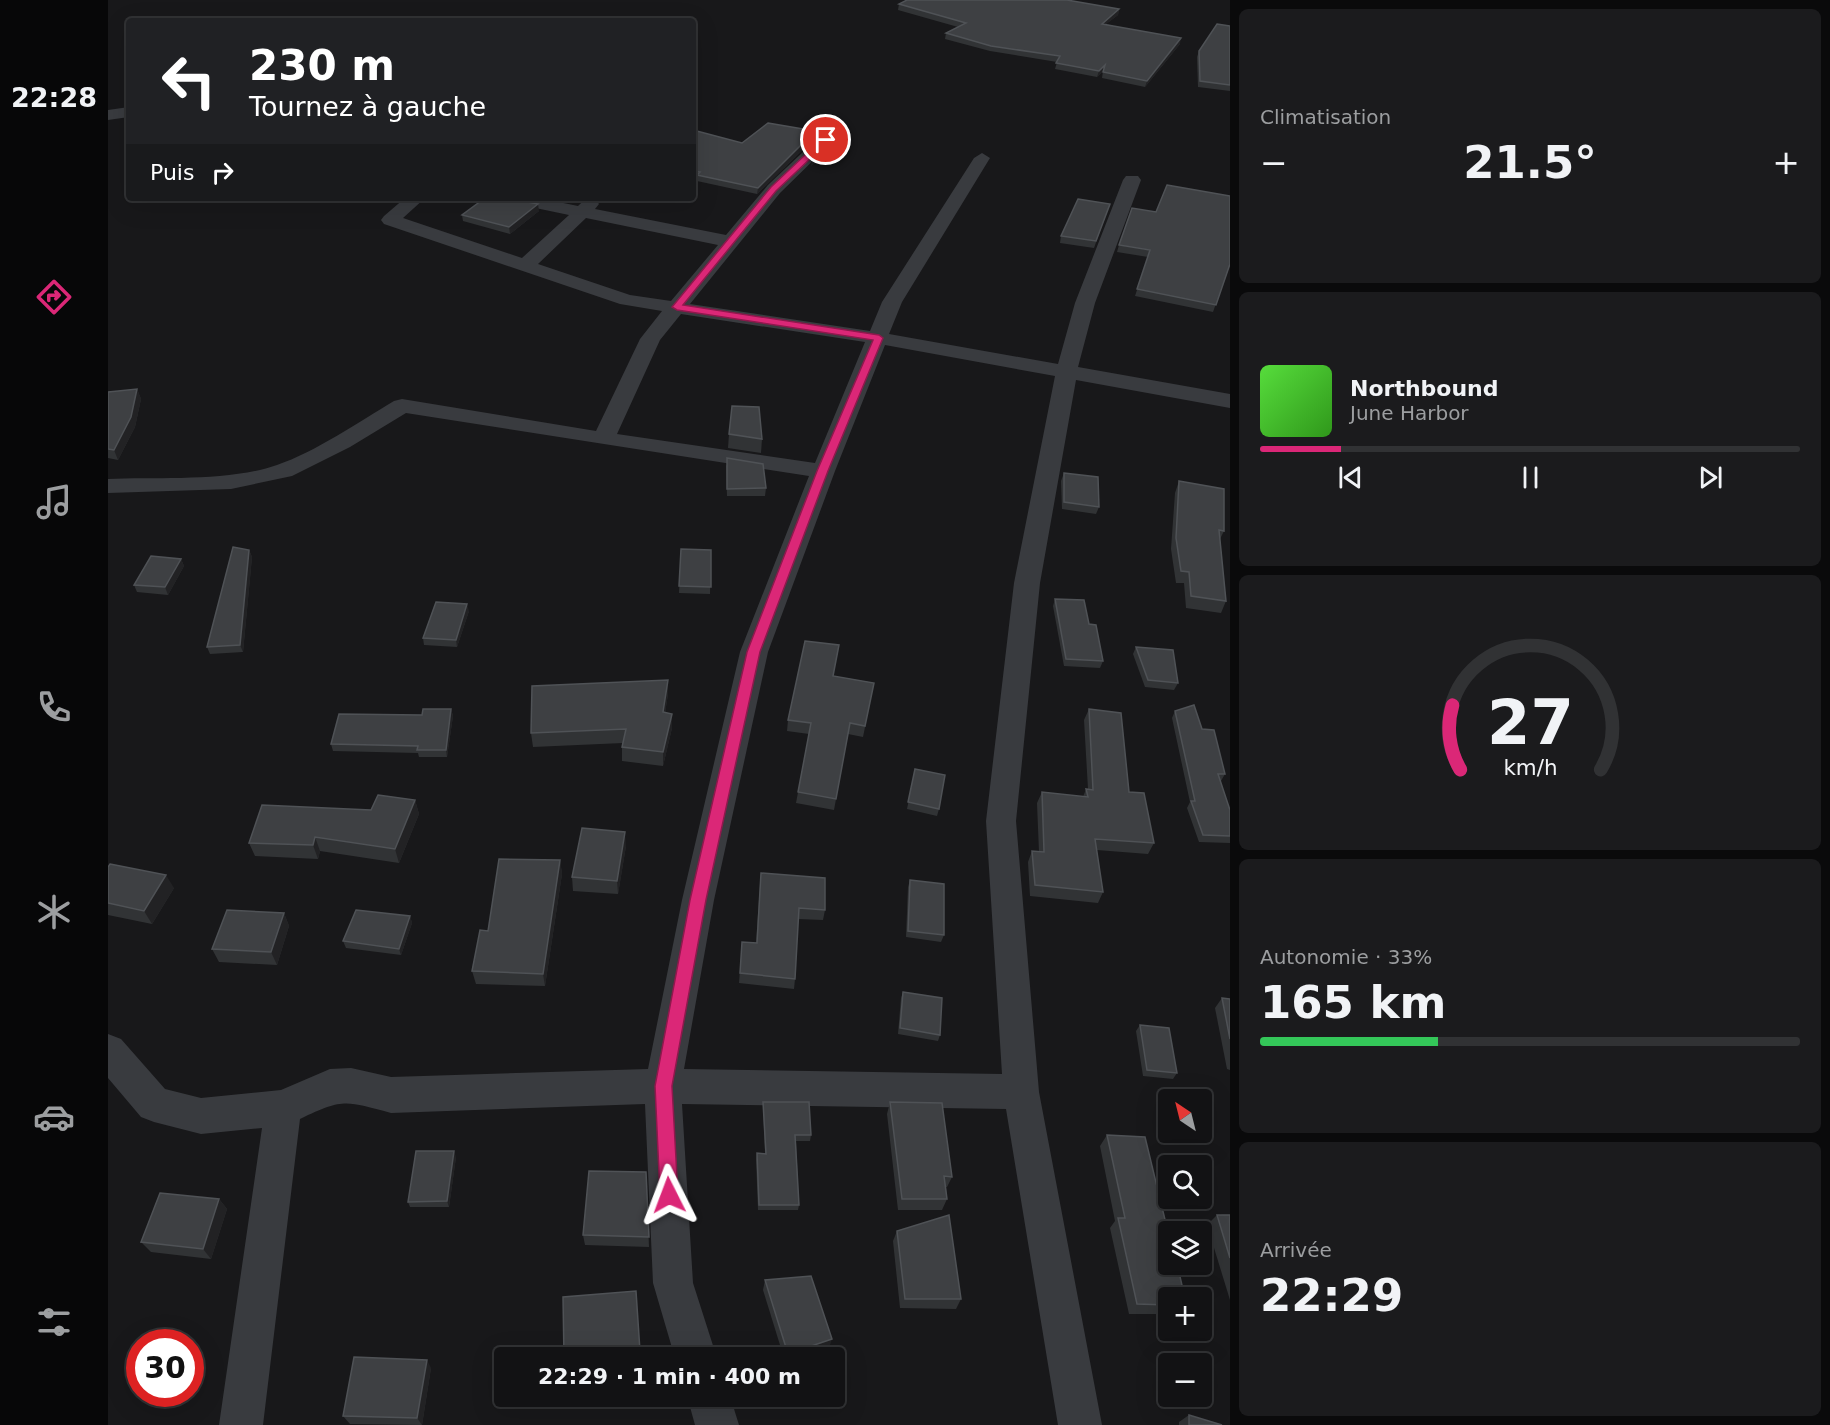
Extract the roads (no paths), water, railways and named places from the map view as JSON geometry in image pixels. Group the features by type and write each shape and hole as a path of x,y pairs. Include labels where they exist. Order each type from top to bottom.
{"street":[{"path":"108,115 126,112"},
{"path":"604,439 650,339 774,189 826,140"},
{"path":"693,1347 673,1283 663,1086 698,900 754,652 823,471 892,302 982,158"},
{"path":"1080,1425 1020,1092 1001,821 1027,583 1067,370 1085,303 1132,180"},
{"path":"413,201 390,220 627,300 879,338 1230,401"},
{"path":"526,201 732,242"},
{"path":"524,267 593,201"},
{"path":"108,486 231,482 284,471 342,442 402,406 823,471"},
{"path":"108,1051 154,1104 201,1116 283,1108 330,1086 351,1085 391,1095 663,1086 1020,1092"},
{"path":"242,1425 283,1108"},
{"path":"711,1407 717,1425"}]}
